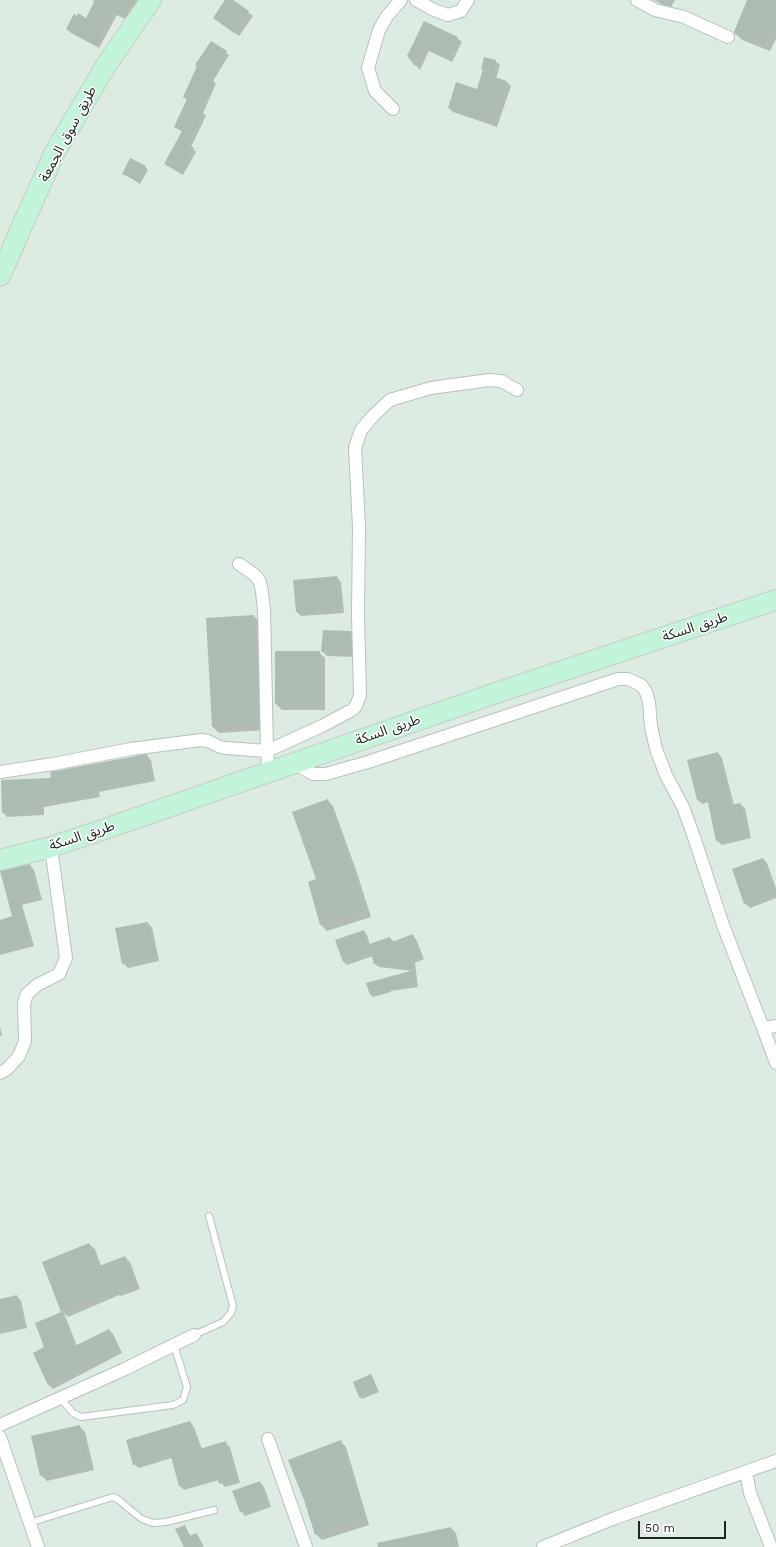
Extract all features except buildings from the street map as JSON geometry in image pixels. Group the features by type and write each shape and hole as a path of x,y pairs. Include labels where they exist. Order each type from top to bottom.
{"main road":[{"name":"طريق سوق الجمعة","path":"0,276 55,152 105,67 151,0"},
{"name":"طريق السكة","path":"0,860 51,847 269,773 496,692 776,600"}],"street":[{"path":"393,109 375,91 368,68 379,30 387,16 401,0"},
{"path":"416,0 434,10 448,14 461,11 468,0"},
{"path":"637,0 655,10 684,17 728,37"},
{"path":"0,772 53,764 131,749 201,740 226,748 267,751 322,726 352,710 356,706 360,695 358,615 359,527 355,448 361,430 390,400 431,388 489,380 501,381 516,390"},
{"path":"239,564 255,576 260,582 262,592 264,610 267,751 269,773"},
{"path":"294,763 313,774 326,774 368,762 618,679 628,679 641,685 646,692 649,702 651,726 656,748 666,775 683,807 727,938 776,1063"},
{"path":"0,1073 6,1070 19,1056 25,1041 24,1003 27,994 37,985 59,974 66,958 51,847"},
{"path":"763,1028 776,1026"},
{"path":"0,1425 62,1398 194,1335"},
{"path":"0,1437 38,1547"},
{"path":"268,1439 306,1547"},
{"path":"543,1547 614,1518 776,1461"},
{"path":"746,1472 750,1493 771,1547"}],"lane":[{"path":"194,1335 222,1322 230,1313 233,1306 209,1216"},
{"path":"62,1398 73,1413 81,1417 173,1405 183,1400 187,1387 174,1345"},
{"path":"30,1523 113,1498 119,1500 142,1519 153,1523 166,1522 214,1510"}]}
